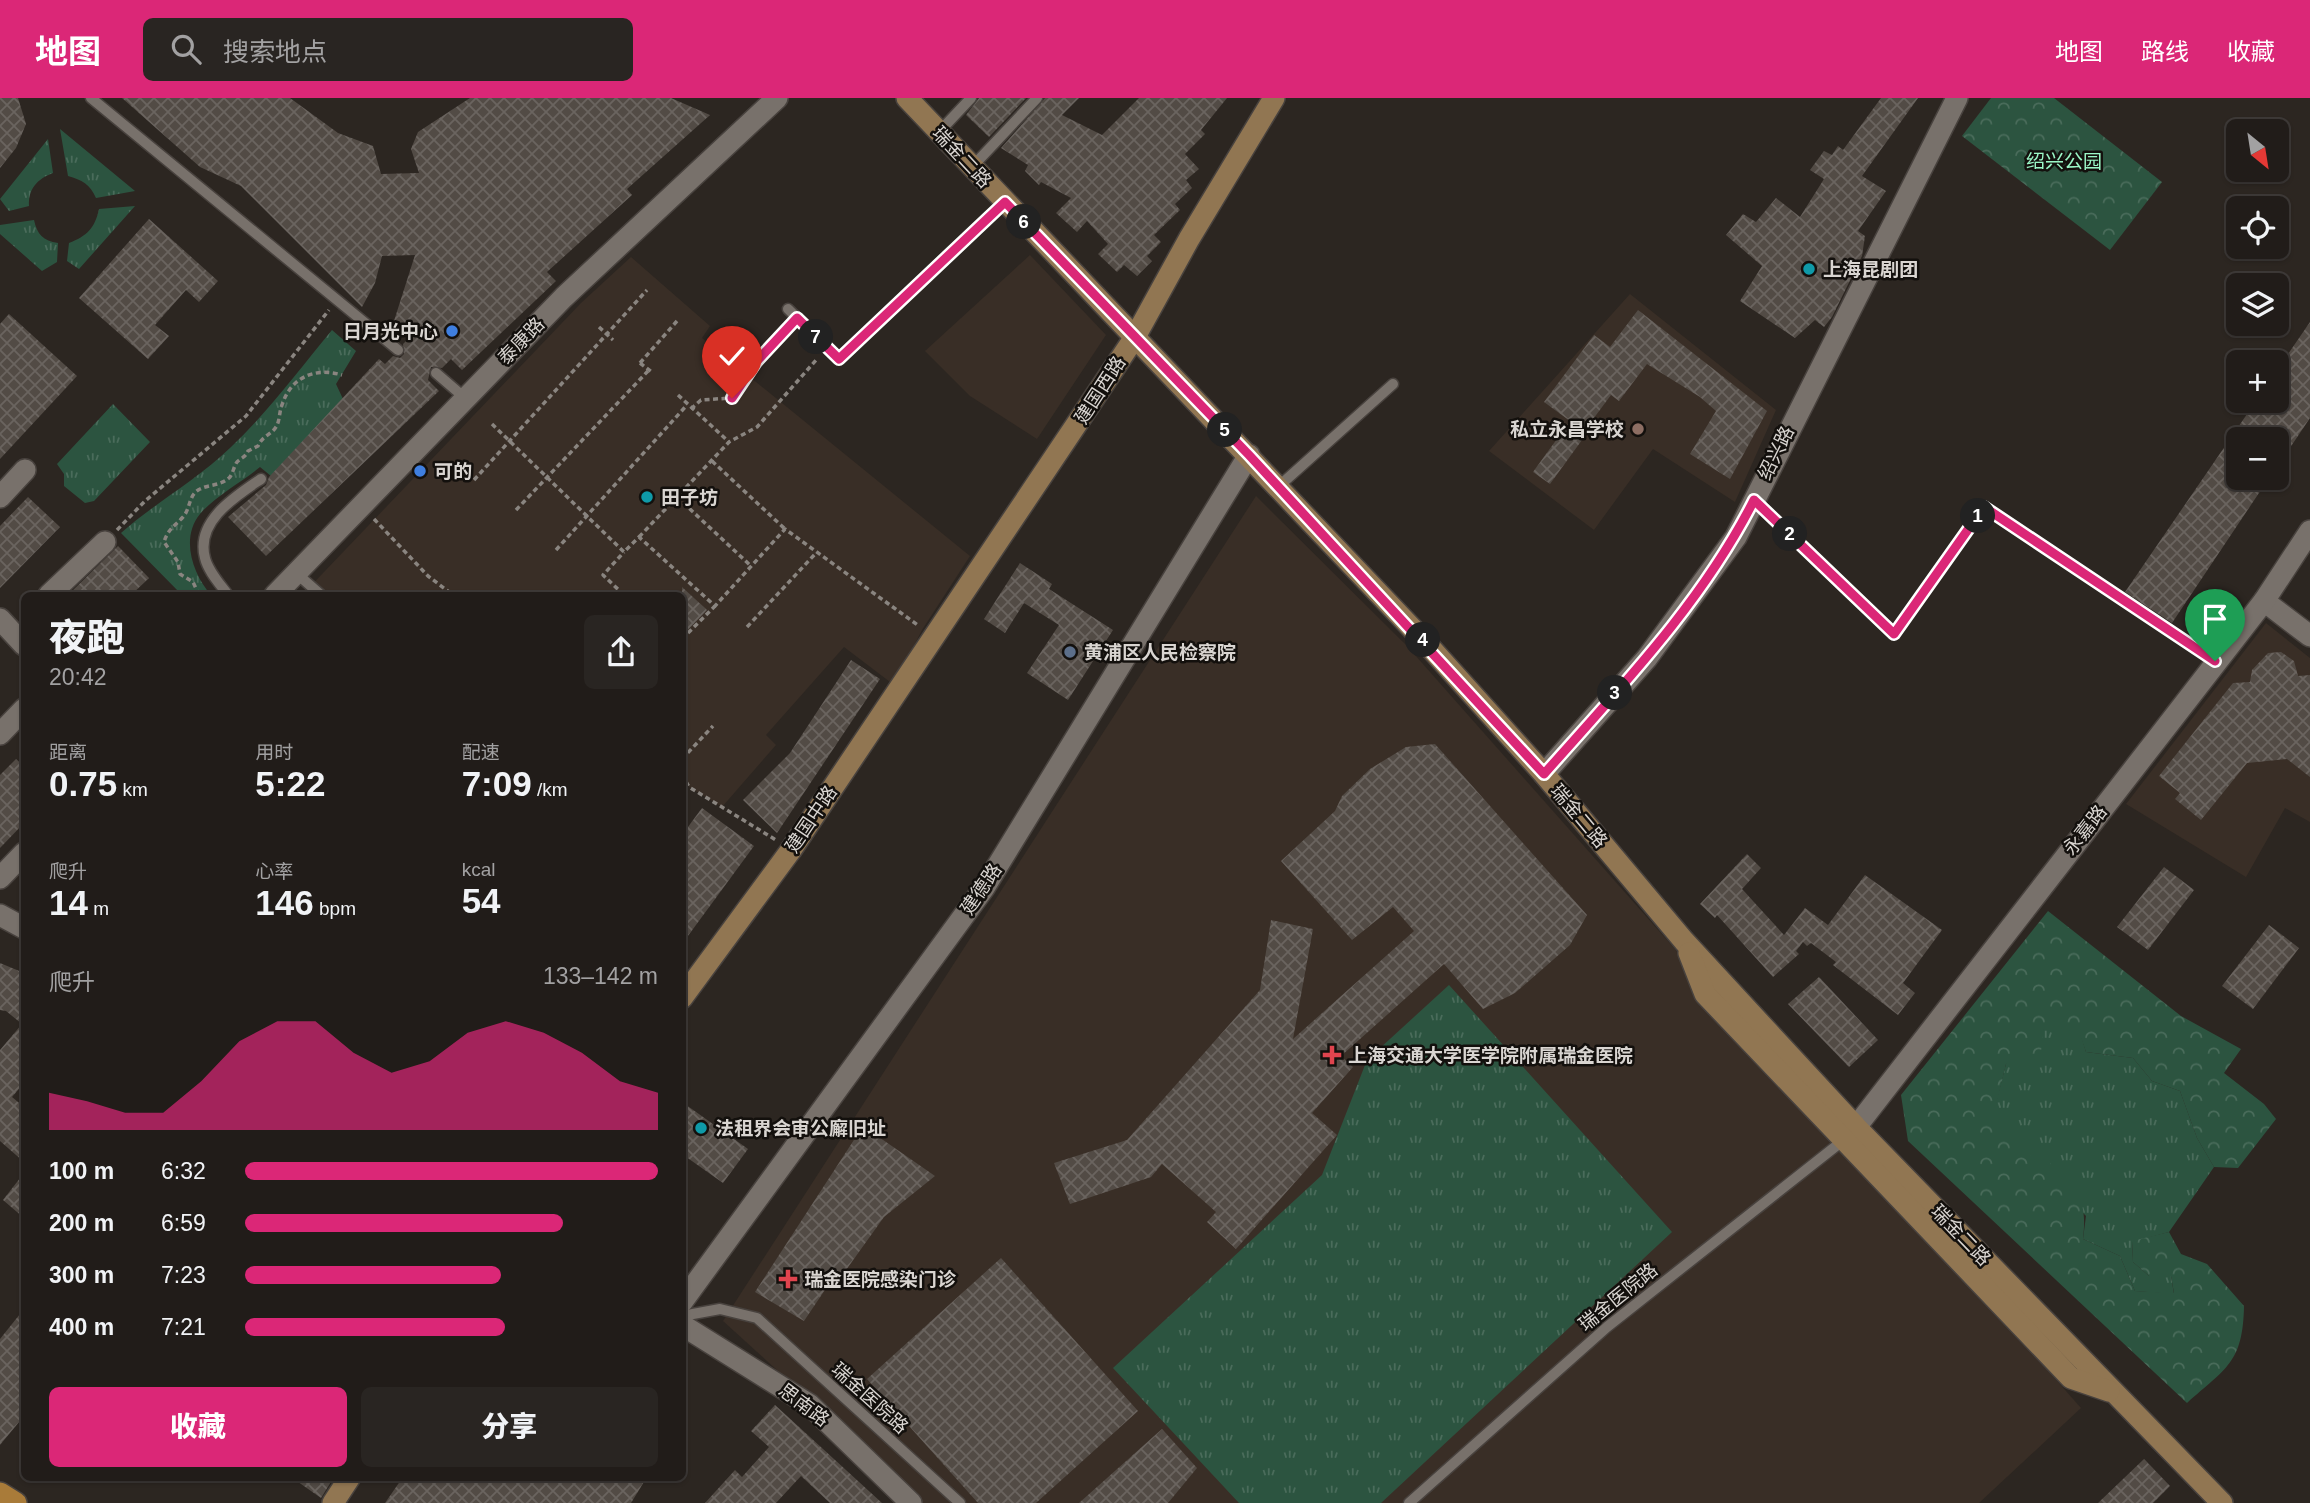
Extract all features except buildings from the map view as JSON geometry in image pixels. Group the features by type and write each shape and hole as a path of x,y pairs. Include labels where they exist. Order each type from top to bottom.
{"main road":[{"name":"瑞金二路","path":"907,98 1249,455 1343,559 1427,644 1544,774 1850,1133 2114,1392 2222,1503"},
{"name":"建国西路","path":"935,637 1135,337 1189,239 1274,98"},
{"name":"建国中路","path":"686,993 791,850 935,637"},
{"path":"333,1503 347,1481"},
{"path":"0,1493 16,1503"}],"street":[{"name":"泰康路","path":"278,592 564,297 777,98"},
{"name":"绍兴路","path":"1544,774 1647,657 1735,537 1957,98"},
{"name":"建德路","path":"686,1297 984,888 1249,455"},
{"path":"0,497 25,470"},
{"name":"永嘉路","path":"1850,1133 2264,601 2310,531"},
{"path":"52,592 105,542"},
{"path":"2264,601 2310,636"},
{"path":"0,734 21,712"},
{"path":"0,878 21,856"},
{"path":"0,915 21,926"},
{"name":"思南路","path":"686,1328 810,1405 911,1503"}],"lane":[{"path":"91,98 398,350"},
{"path":"939,132 971,98"},
{"path":"972,167 1037,98"},
{"path":"788,309 839,359 1005,202"},
{"path":"436,373 466,398"},
{"path":"1278,486 1393,384"},
{"path":"226,592 205,558 205,537 215,516 261,479"},
{"path":"1754,500 1894,634 1984,507 2215,661"},
{"path":"296,573 318,592"},
{"name":"瑞金医院路","path":"1409,1503 1607,1327 1850,1133"},
{"name":"瑞金医院路","path":"686,1315 720,1309 757,1318 960,1503"}],"path":[{"path":"474,480 648,290"},
{"path":"105,542 145,501 246,416 337,300"},
{"path":"556,550 689,407 701,400 732,398 756,362 797,318"},
{"path":"516,510 651,372 639,362 677,321"},
{"path":"599,327 613,340"},
{"path":"621,592 603,575 729,442 757,427 827,347"},
{"path":"198,592 193,582 180,574 178,562 164,542 175,522 184,517 191,496 201,489 214,487 231,476 236,463 246,456 248,451 258,446 262,437 276,428 289,390 305,374 327,371 342,376"},
{"path":"678,395 729,442"},
{"path":"492,424 624,552"},
{"path":"712,460 785,529 935,637"},
{"path":"677,497 751,566"},
{"path":"362,505 428,576 449,592"},
{"path":"686,635 785,529"},
{"path":"639,537 715,606"},
{"path":"747,627 816,553"},
{"path":"686,755 713,726"},
{"path":"686,781 689,787 791,850"}],"shaded area":[{"path":"1030,255 1106,335 1037,439 970,396 925,351"},
{"name":"田子坊","path":"631,257 710,326 702,338 970,556 922,630 894,685 844,647 766,735 776,745 722,807 689,787 686,780 686,592 305,592 581,303"},
{"name":"私立永昌学校","path":"1630,294 1776,410 1735,502 1653,449 1594,530 1489,451"},
{"name":"上海交通大学医学院附属瑞金医院","path":"1256,496 1407,646 2081,1408 1979,1503 923,1503 723,1321"},
{"path":"2266,623 2310,658 2310,822 2285,808 2246,877 2126,804"}],"green space":[{"name":"绍兴公园","path":"1991,98 2054,98 2162,182 2110,250 1962,136"},
{"path":"60,129 135,191 96,198 85,183 68,176"},
{"path":"48,139 53,173 35,185 29,206 9,211 0,199"},
{"path":"135,206 79,269 67,261 69,243 89,230 99,209"},
{"path":"34,220 42,236 48,241 58,243 57,262 42,271 0,234 0,225"},
{"path":"332,330 356,351 336,384 343,399 271,476 260,467 200,514 191,534 191,556 194,567 209,592 179,592 121,533 230,448 270,405"},
{"path":"113,404 150,442 94,501 85,503 64,486 64,474 57,464"},
{"path":"2048,911 2181,1016 2241,1049 2224,1073 2264,1104 2276,1119 2238,1168 2214,1167 2197,1138 2180,1091 2152,1081 2133,1058 2086,1052 2078,1029 2044,1029 2040,1058 2006,1064 1993,1119 2026,1144 2033,1160 2049,1162 2073,1188 2084,1213 2083,1239 2120,1256 2135,1291 2174,1293 2171,1276 2149,1276 2133,1262 2132,1241 2169,1232 2181,1254 2207,1264 2244,1306 2243,1325 2236,1353 2222,1372 2187,1403 1908,1141 1901,1095"},
{"path":"1449,985 1672,1232 1381,1503 1239,1503 1113,1368 1322,1175 1367,1060"},
{"path":"2044,1029 2079,1029 2086,1052 2133,1058 2152,1081 2180,1091 2197,1138 2214,1167 2169,1232 2132,1242 2133,1262 2149,1276 2171,1276 2174,1294 2135,1291 2120,1256 2083,1239 2086,1216 1992,1119 2006,1064"}],"place":[{"name":"上海昆剧团","path":"1809,269"},
{"name":"日月光中心","path":"452,331"},
{"name":"私立永昌学校","path":"1638,429"},
{"name":"可的","path":"420,471"},
{"name":"田子坊","path":"647,497"},
{"name":"黄浦区人民检察院","path":"1070,652"},
{"name":"上海交通大学医学院附属瑞金医院","path":"1332,1055"},
{"name":"法租界会审公廨旧址","path":"701,1128"},
{"name":"瑞金医院感染门诊","path":"788,1279"}],"route":[{"path":"732,398 756,362 797,318 839,359 1005,202 1249,455 1343,559 1427,644 1544,774 1647,657 1735,537 1754,500 1894,634 1984,507 2215,661"}]}
